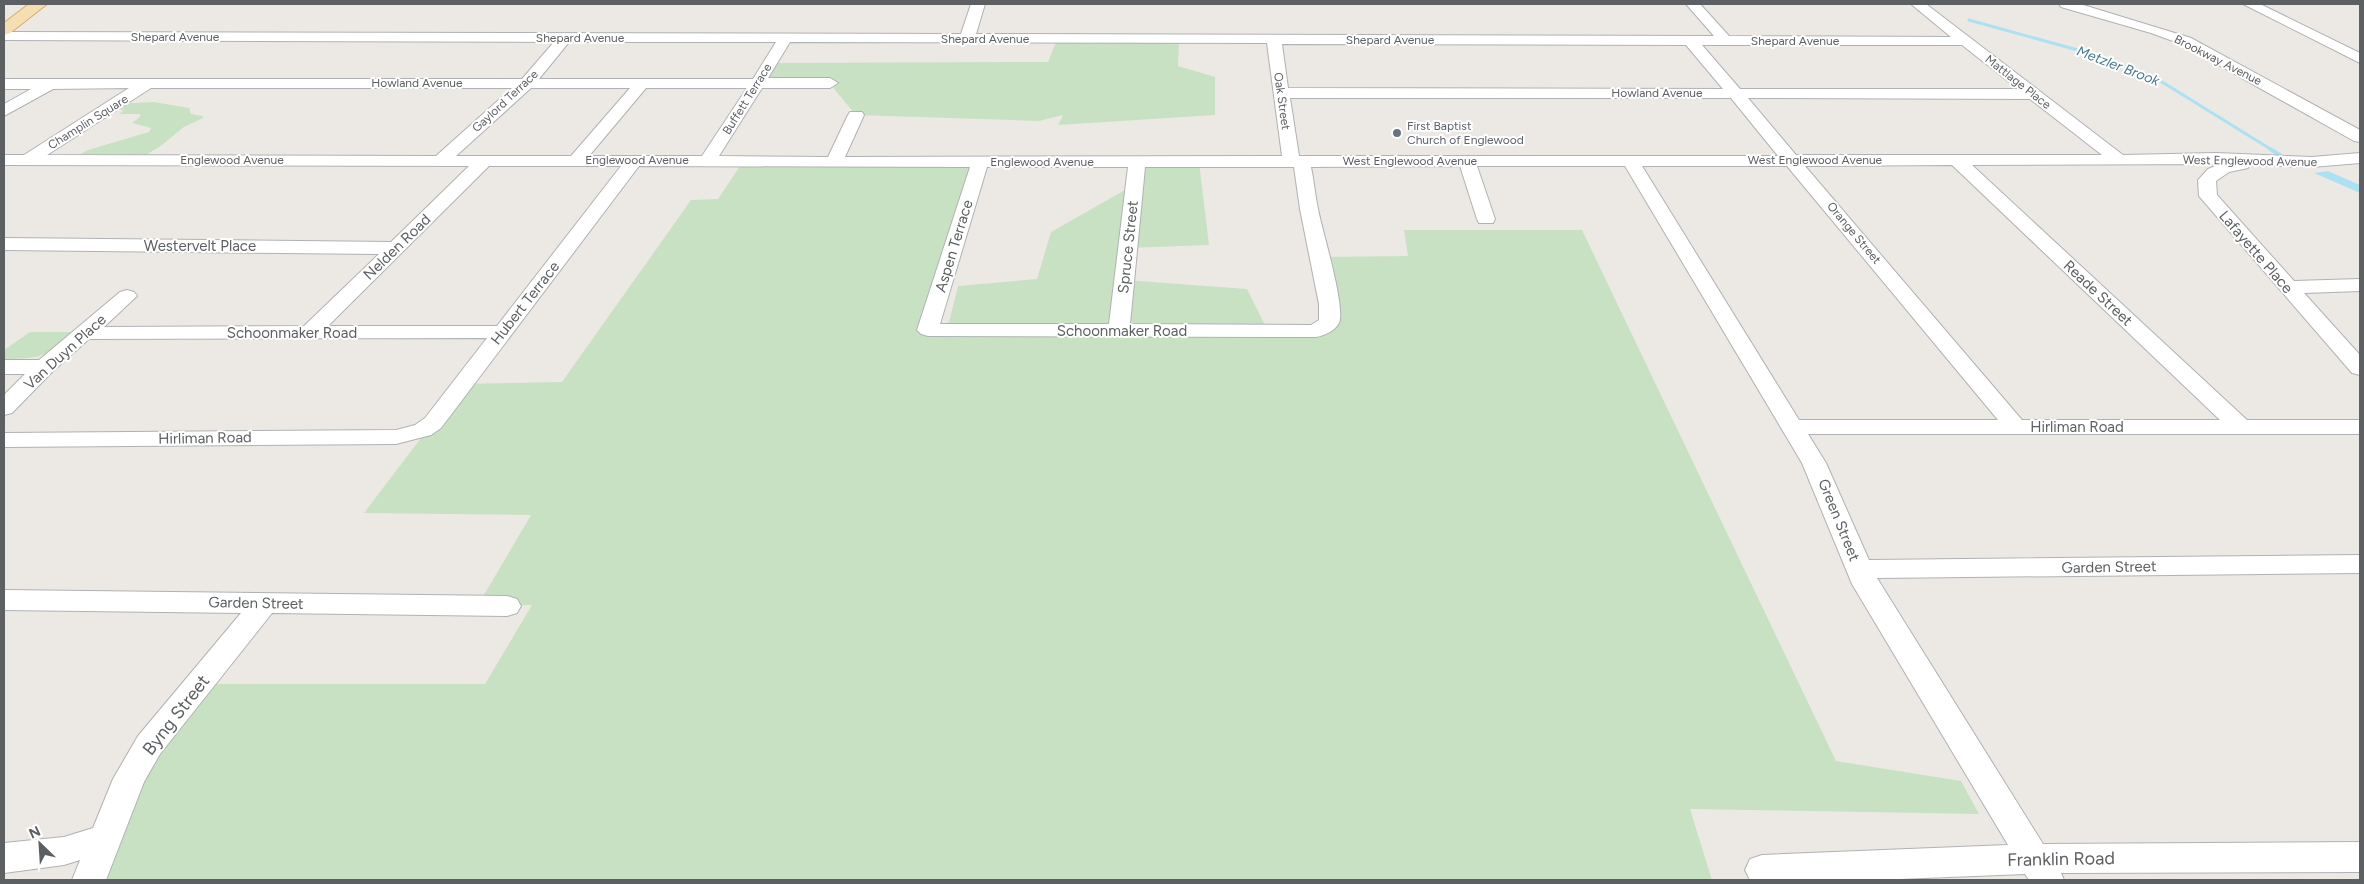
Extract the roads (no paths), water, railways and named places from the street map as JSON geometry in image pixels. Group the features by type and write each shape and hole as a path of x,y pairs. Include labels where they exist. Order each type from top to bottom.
{"main road":[{"path":"4,30 39,4"}],"street":[{"path":"967,39 978,4"},
{"path":"1693,4 1726,41"},
{"name":"Mattlage Place","path":"1918,4 2119,160"},
{"name":"Brookway Avenue","path":"2066,4 2156,30 2186,41 2360,137"},
{"path":"2250,4 2360,59"},
{"name":"Shepard Avenue","path":"4,36 1966,41"},
{"name":"Gaylord Terrace","path":"440,161 527,83 565,38"},
{"name":"Buffett Terrace","path":"708,160 786,38"},
{"name":"Oak Street","path":"1274,40 1281,93 1296,162 1309,209 1329,304 1329,322 1316,332"},
{"name":"Orange Street","path":"1691,41 2016,427"},
{"name":"Howland Avenue","path":"4,84 830,83"},
{"path":"4,111 50,84"},
{"name":"Champlin Square","path":"28,160 147,84"},
{"path":"577,160 641,84"},
{"name":"Howland Avenue","path":"1281,93 2033,94"},
{"path":"835,160 856,115"},
{"name":"West Englewood Avenue","path":"1270,162 1466,160 2167,160 2234,158 2268,162 2324,162 2360,158"},
{"name":"Englewood Avenue","path":"4,160 1270,162"},
{"name":"Hubert Terrace","path":"407,436 423,430 433,423 635,160"},
{"path":"1466,160 1486,218"},
{"name":"Green Street","path":"1630,160 1822,477 1858,569 2041,869"},
{"name":"Reade Street","path":"1956,160 2240,426"},
{"path":"2167,160 2186,163 2215,172 2234,165 2268,162"},
{"name":"Nelden Road","path":"309,333 484,161"},
{"name":"Aspen Terrace","path":"928,330 980,162"},
{"name":"Spruce Street","path":"1119,331 1137,162"},
{"name":"Lafayette Place","path":"2215,172 2208,179 2206,186 2210,200 2360,368"},
{"name":"Westervelt Place","path":"4,244 396,248"},
{"path":"2286,287 2360,285"},
{"name":"Van Duyn Place","path":"4,408 44,367 127,296"},
{"name":"Schoonmaker Road","path":"928,330 1316,332"},
{"name":"Schoonmaker Road","path":"82,333 502,332"},
{"path":"4,367 44,367"},
{"name":"Hirliman Road","path":"1793,427 2360,427"},
{"name":"Hirliman Road","path":"4,440 407,436"},
{"name":"Garden Street","path":"1858,569 2360,564"},
{"name":"Garden Street","path":"4,600 507,606"},
{"name":"Byng Street","path":"89,880 129,778 149,746 265,603"},
{"path":"4,858 64,850 106,838"},
{"name":"Franklin Road","path":"1762,870 2041,869 2360,857"}],"water":[{"path":"2328,171 2360,185 2360,193 2314,173"}],"waterway":[{"name":"Metzler Brook","path":"1969,20 2092,54 2154,77 2272,150"},
{"name":"Metzler Brook","path":"2270,149 2280,155"}],"place":[{"name":"First Baptist Church of Englewood","path":"1397,133"}]}
